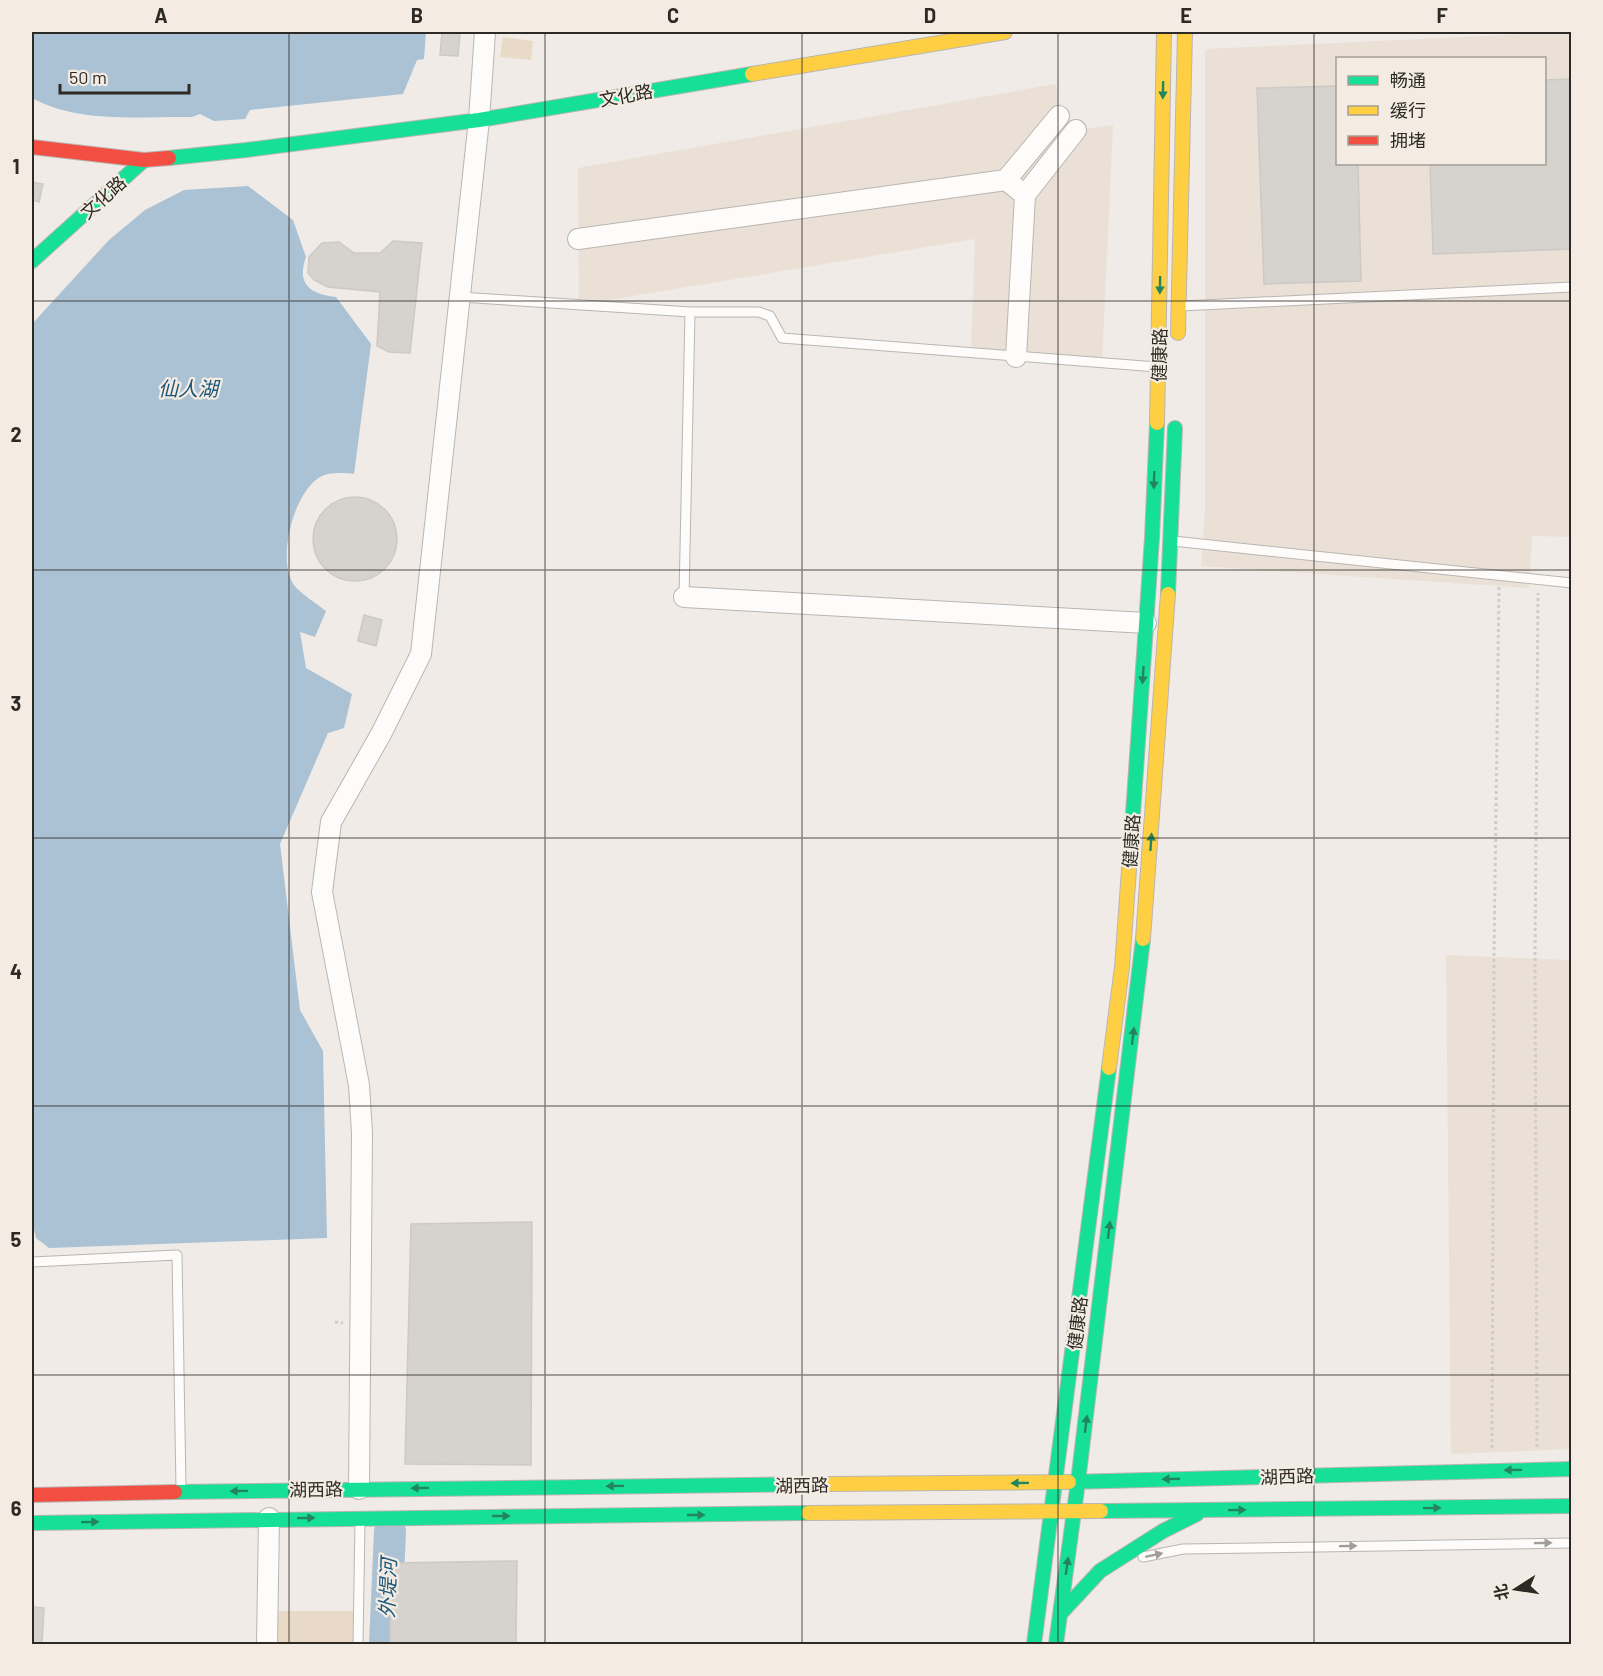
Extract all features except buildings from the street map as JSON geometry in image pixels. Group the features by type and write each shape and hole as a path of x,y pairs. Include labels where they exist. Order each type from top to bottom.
{"main road":[{"name":"文化路","path":"32,261 144,160 246,150 479,120 1005,32"},
{"name":"健康路","path":"1034,1644 1053,1513 1122,966 1146,623 1159,367 1164,32"},
{"name":"健康路","path":"1178,352 1185,32"},
{"path":"32,147 144,160"},
{"name":"健康路","path":"1056,1644 1141,967 1167,626 1176,411"},
{"name":"湖西路","path":"32,1495 359,1489 1078,1482 1572,1469"},
{"name":"湖西路","path":"32,1523 269,1518 1053,1513 1572,1506"},
{"path":"1060,1620 1101,1572 1162,1532 1203,1510"}],"street":[{"path":"359,1489 362,1133 359,1086 322,892 331,822 381,734 422,654 479,120 485,32"},
{"path":"578,239 1006,180 1059,116"},
{"path":"1016,357 1025,195 1076,130"},
{"path":"1006,180 1025,195"},
{"path":"684,597 1146,623"},
{"path":"267,1644 269,1518"}],"lane":[{"path":"1179,307 1572,287"},
{"path":"460,297 690,312 759,312 770,316 782,338 1159,367"},
{"path":"684,597 690,312"},
{"path":"1171,540 1572,583"},
{"path":"32,1262 177,1255 181,1492"},
{"path":"358,1644 360,1517"},
{"path":"1060,1620 1099,1581 1129,1563 1147,1556 1183,1549 1572,1543"}],"path":[{"path":"1492,1470 1494,955 1499,576"},
{"path":"1537,1470 1534,955 1538,580"}],"shaded area":[{"path":"1571,32 1571,537 1532,536 1529,588 1201,566 1205,514 1205,49"},
{"path":"503,37 533,41 531,60 500,57"},
{"path":"1056,84 1059,116 1076,130 1113,125 1102,363 971,353 975,239 579,305 578,168"},
{"path":"1570,882 1571,1449 1451,1454 1446,955 1570,960"},
{"path":"268,1611 358,1611 358,1644 267,1644"}],"water":[{"path":"32,32 426,32 424,59 417,60 403,94 250,110 245,119 214,121 200,114 192,117 90,115 70,112 32,98"},
{"name":"仙人湖","path":"248,186 293,220 306,257 303,275 308,286 319,293 336,297 371,344 354,474 329,474 312,483 296,510 291,526 287,559 289,574 294,585 326,611 315,637 300,632 306,668 352,694 344,728 328,733 280,844 300,1010 323,1051 327,1238 49,1248 36,1238 32,1221 32,324 109,240 145,210 184,190"}],"waterway":[{"name":"外堤河","path":"385,1644 390,1532"}],"traffic: fast":[{"path":"169,158 479,120 752,74"},
{"path":"32,261 144,160"},
{"path":"1132,828 1152,538 1157,423"},
{"path":"1168,594 1175,428"},
{"path":"1056,1644 1078,1482 1143,939"},
{"path":"1034,1644 1109,1068"},
{"path":"1069,1482 1572,1469"},
{"path":"175,1492 827,1484"},
{"path":"1101,1511 1572,1506"},
{"path":"32,1523 808,1513"},
{"path":"1060,1614 1100,1571 1163,1531 1197,1514"}],"traffic: slow":[{"path":"752,74 1005,32"},
{"path":"1157,423 1164,32"},
{"path":"1178,333 1185,32"},
{"path":"1143,939 1168,594"},
{"path":"1109,1068 1122,967 1132,828"},
{"path":"827,1484 1069,1482"},
{"path":"808,1513 1101,1511"}],"traffic: jam":[{"path":"32,147 144,160 169,158"},
{"path":"32,1495 175,1492"}]}
